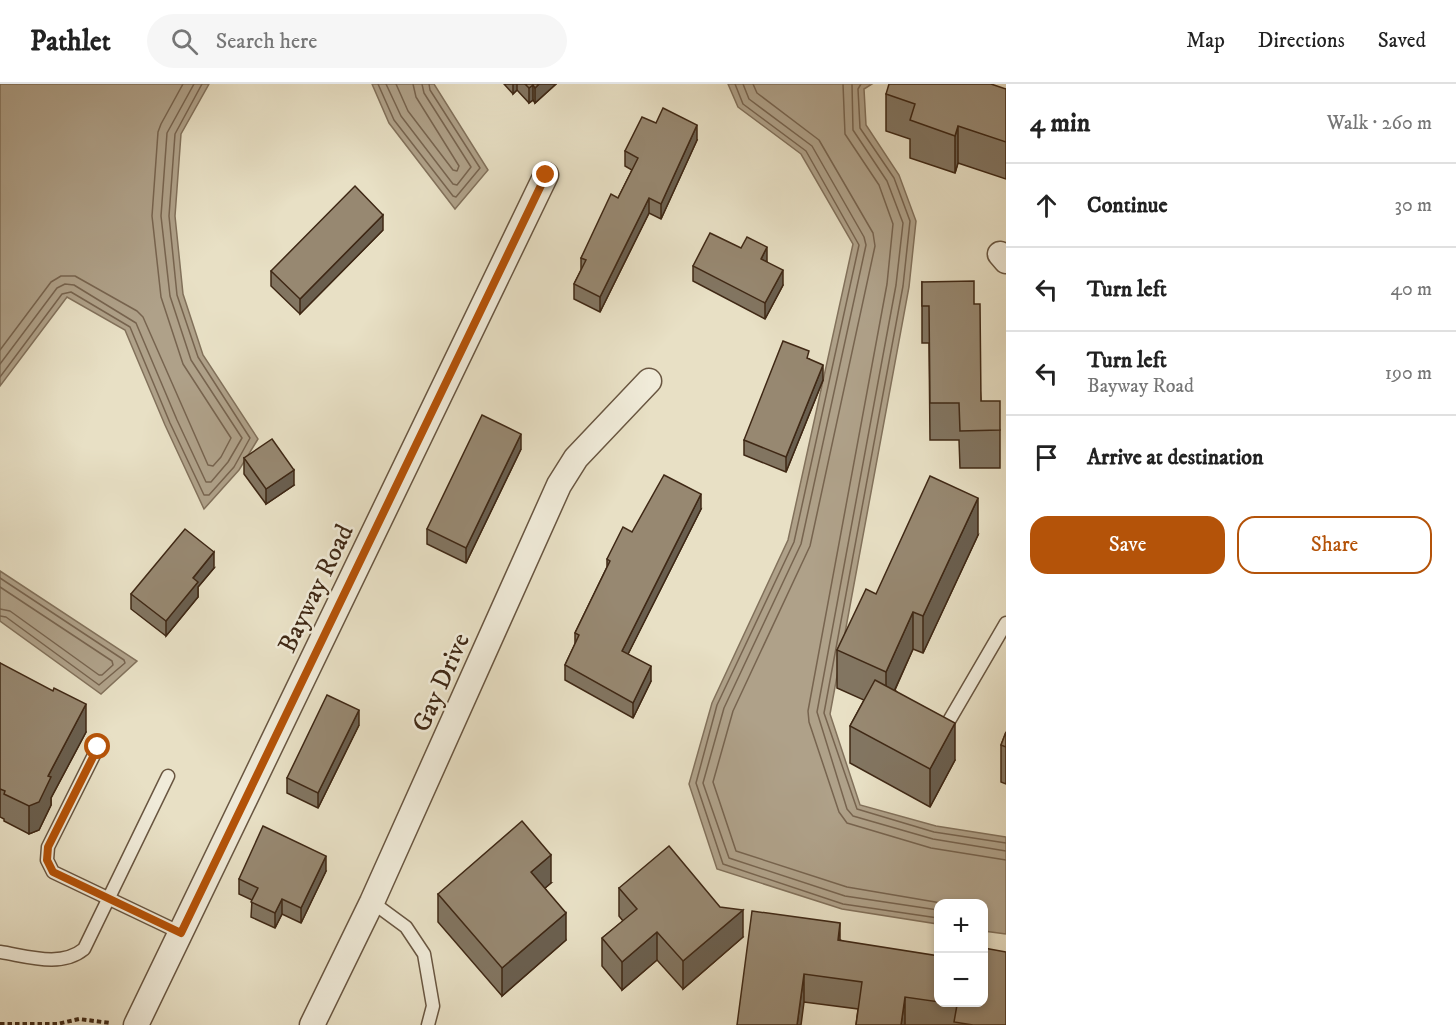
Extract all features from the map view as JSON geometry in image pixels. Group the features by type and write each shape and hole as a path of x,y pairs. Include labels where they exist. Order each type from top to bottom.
{"street":[{"name":"Bayway Road","path":"127,1024 181,933 546,175"},
{"name":"Gay Drive","path":"312,1025 372,902 559,485 576,458 649,381"}],"lane":[{"path":"946,726 1006,623"},
{"path":"98,747 48,847 47,860 53,872 181,933"},
{"path":"0,952 61,960 75,957 84,950 168,776"},
{"path":"372,902 406,927 424,954 433,1005 428,1025"}],"path":[{"path":"0,1024 57,1024 79,1019 127,1024"}],"water":[{"path":"0,84 209,84 181,134 175,216 183,294 203,355 258,439 239,470 204,509 125,330 67,297 0,386"},
{"path":"372,84 434,84 488,170 455,209 389,123"},
{"path":"728,84 872,84 864,89 866,125 899,175 916,221 909,287 830,714 860,805 936,826 1006,837 1006,934 988,932 988,899 934,899 934,923 842,909 717,869 689,784 712,703 788,540 853,244 801,154 738,107"},
{"path":"0,571 137,661 101,694 0,621"}],"building":[{"path":"525,84 539,84 535,88 533,85 529,88"},
{"path":"889,84 991,84 1006,89 1006,142 958,126 955,136 910,120 915,104 886,94"},
{"path":"663,108 697,125 661,204 649,198 600,297 574,284 586,260 581,258 611,194 618,198 638,158 625,151 642,117 656,123"},
{"path":"355,186 383,215 300,299 271,271"},
{"path":"710,233 741,248 747,237 767,247 761,259 783,270 765,303 693,266"},
{"path":"974,281 974,304 980,304 981,401 1000,401 1000,430 960,431 959,403 930,403 929,306 922,306 922,282"},
{"path":"783,341 809,351 807,358 823,365 786,457 744,440"},
{"path":"482,415 521,434 466,548 427,529"},
{"path":"272,439 294,470 266,489 244,458"},
{"path":"664,475 701,494 622,651 651,666 633,703 565,665 579,635 575,633 610,561 607,559 623,527 632,532"},
{"path":"930,476 978,498 923,616 913,612 886,672 837,650 866,589 876,594"},
{"path":"185,529 214,552 193,578 198,582 166,621 131,594"},
{"path":"0,663 53,691 54,688 86,704 48,776 51,777 39,802 29,806 4,794 5,791 0,789"},
{"path":"875,680 955,723 930,769 850,726"},
{"path":"327,695 359,710 318,793 287,778"},
{"path":"1006,732 1006,747 1001,745"},
{"path":"522,821 551,855 531,872 566,913 502,968 438,894"},
{"path":"263,826 326,856 301,908 282,899 275,913 251,902 258,888 239,879"},
{"path":"669,846 720,907 743,910 683,961 657,932 622,962 602,938 637,909 619,888"},
{"path":"752,911 840,923 838,940 934,955 934,1001 905,997 901,1025 856,1025 862,982 804,974 797,1025 737,1025"},
{"path":"988,949 1006,952 1006,1025 973,1025 954,1022 957,1007 988,1007"}],"route":[{"path":"98,747 48,847 47,860 53,872 181,933 546,175"}]}
